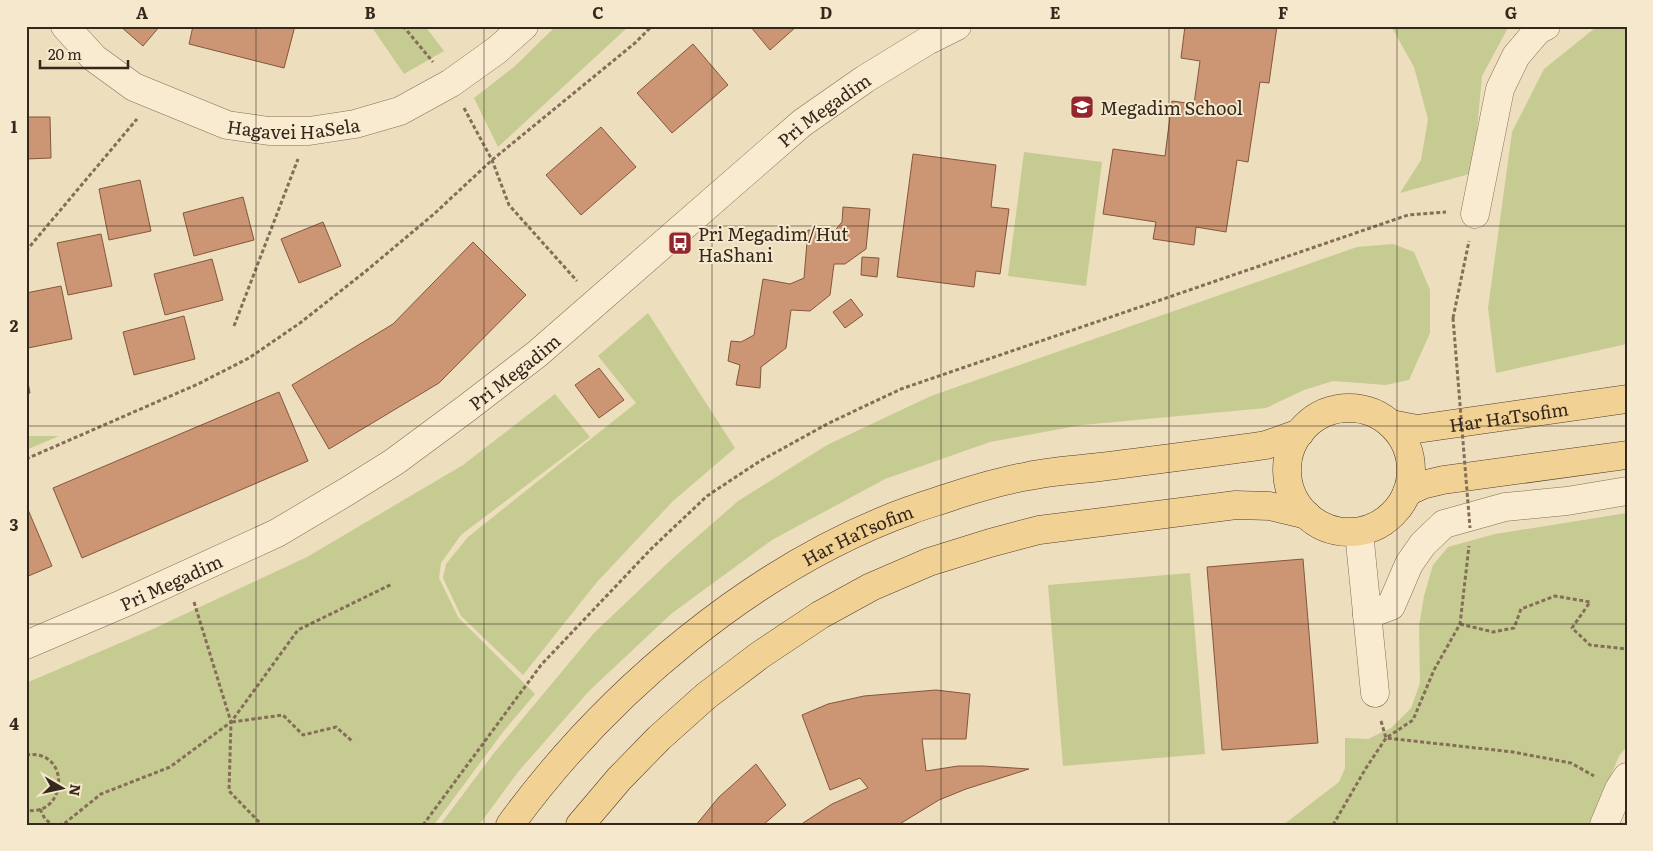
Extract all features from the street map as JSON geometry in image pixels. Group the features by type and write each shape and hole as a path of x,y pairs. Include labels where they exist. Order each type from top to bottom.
{"main road":[{"name":"Har HaTsofim","path":"1391,424 1417,429 1627,399"},
{"path":"1344,408 1373,412 1391,424 1404,440 1411,461 1407,492 1396,511 1380,524 1359,532 1338,531 1325,527 1307,515 1294,498 1288,477 1290,452 1300,433 1315,418 1335,409 1344,408"},
{"name":"Har HaTsofim","path":"510,825 578,741 621,698 671,653 728,610 791,567 848,537 910,510 975,489 1029,476 1266,444 1300,433"},
{"path":"1407,492 1422,485 1443,480 1627,455"},
{"path":"580,825 619,779 659,738 706,696 760,655 820,615 871,587 921,566 990,543 1040,530 1236,505 1270,506 1307,515"}],"street":[{"name":"Hagavei HaSela","path":"64,26 94,58 134,87 227,125 269,131 309,130 355,124 400,111 451,83 497,50 524,26"},
{"name":"Pri Megadim","path":"26,645 277,533 394,462 536,354 802,123 865,79 927,41 957,26"},
{"path":"1475,214 1500,89 1516,56 1538,30 1546,26"},
{"path":"1367,615 1391,606 1409,564 1423,544 1444,524 1505,507 1567,501 1627,491"},
{"path":"1359,532 1375,693"},
{"path":"1604,825 1623,783"}],"path":[{"path":"26,459 198,384 249,358 300,323 434,214 492,160 635,43 652,26"},
{"path":"26,251 156,97"},
{"path":"234,326 309,130"},
{"path":"492,160 509,205 596,302"},
{"path":"423,825 541,665 652,548 707,496 760,461 829,423 910,386 1408,215 1447,212 1475,214 1454,318 1470,528 1460,624 1434,670 1412,720 1386,738 1333,825"},
{"path":"185,575 231,722 229,791 262,825"},
{"path":"58,825 65,823 101,794 170,766 231,722 298,630 392,584"},
{"path":"1460,624 1493,632 1514,628 1522,609 1555,596 1590,602 1572,628 1590,644 1627,650"},
{"path":"231,722 283,715 303,735 336,727 352,741"},
{"path":"1386,738 1513,752 1571,763 1623,783"},
{"path":"26,755 43,756 57,770 60,779 55,798 49,804 40,809 26,810"},
{"path":"40,809 52,825"}],"green space":[{"path":"371,26 425,26 444,51 404,74"},
{"path":"556,26 629,26 498,147 474,98 515,66"},
{"path":"1391,26 1509,26 1482,76 1473,173 1400,193 1421,160 1428,119 1414,67"},
{"path":"1627,26 1627,344 1496,373 1488,308 1512,132 1544,69 1595,28"},
{"path":"1024,152 1102,162 1086,286 1008,276"},
{"path":"1393,244 1414,252 1430,290 1430,333 1409,380 1386,385 1333,381 1304,390 1266,408 1082,425 990,442 885,479 772,540 671,614 589,691 518,772 479,825 440,825 494,753 594,633 673,558 738,501 827,445 931,396 1357,247"},
{"path":"648,313 735,448 673,501 597,582 523,675 461,616 443,578 446,564 468,537 636,403 598,356"},
{"path":"555,394 590,437 461,535 441,563 439,578 458,617 535,694 503,732 434,825 26,825 26,683 153,629 307,557 463,465"},
{"path":"26,436 59,436 26,450"},
{"path":"1627,513 1627,746 1619,756 1590,825 1283,825 1339,782 1345,768 1345,738 1368,739 1391,728 1411,708 1420,683 1419,626 1424,596 1433,565 1448,547 1495,534"},
{"path":"1190,573 1205,754 1063,766 1048,585"}],"building":[{"path":"120,26 160,26 143,46"},
{"path":"193,26 295,26 284,68 189,44"},
{"path":"750,26 797,26 770,50"},
{"path":"1185,26 1277,26 1269,83 1260,82 1248,162 1237,160 1226,232 1196,227 1194,245 1153,239 1156,222 1103,214 1113,149 1165,156 1172,101 1194,104 1200,61 1181,58"},
{"path":"693,44 728,85 672,133 637,93"},
{"path":"26,117 50,117 51,158 26,159"},
{"path":"601,127 636,167 581,215 546,175"},
{"path":"913,154 996,165 991,207 1009,209 1000,274 976,271 974,287 897,277"},
{"path":"140,180 151,231 109,240 99,189"},
{"path":"243,197 254,240 194,256 183,213"},
{"path":"843,207 870,209 866,249 845,264 834,264 830,295 810,311 791,310 786,348 761,367 760,388 736,385 740,365 728,361 731,341 741,342 754,335 763,279 790,284 804,278 808,230 833,233 842,222"},
{"path":"323,222 341,266 299,283 281,239"},
{"path":"101,234 112,286 68,295 57,243"},
{"path":"473,242 526,295 439,383 329,449 292,385 393,324"},
{"path":"862,257 879,258 877,277 861,275"},
{"path":"212,259 223,300 165,315 154,274"},
{"path":"61,286 72,339 28,348 26,338 26,293"},
{"path":"851,299 863,315 845,328 833,312"},
{"path":"184,316 195,359 134,375 123,332"},
{"path":"599,368 624,400 599,418 575,385"},
{"path":"26,372 30,393 26,394"},
{"path":"279,392 308,461 82,558 53,488"},
{"path":"26,505 52,566 26,577"},
{"path":"1303,559 1318,743 1222,750 1207,567"},
{"path":"936,690 970,694 966,739 922,739 926,771 958,766 1029,769 966,789 939,800 898,825 800,825 832,804 868,788 860,778 830,790 802,715 828,704 864,696"},
{"path":"756,764 786,805 763,825 696,825 719,797"}],"place":[{"name":"Megadim School","path":"1082,107"},
{"name":"Pri Megadim/Hut HaShani","path":"680,243"}]}
